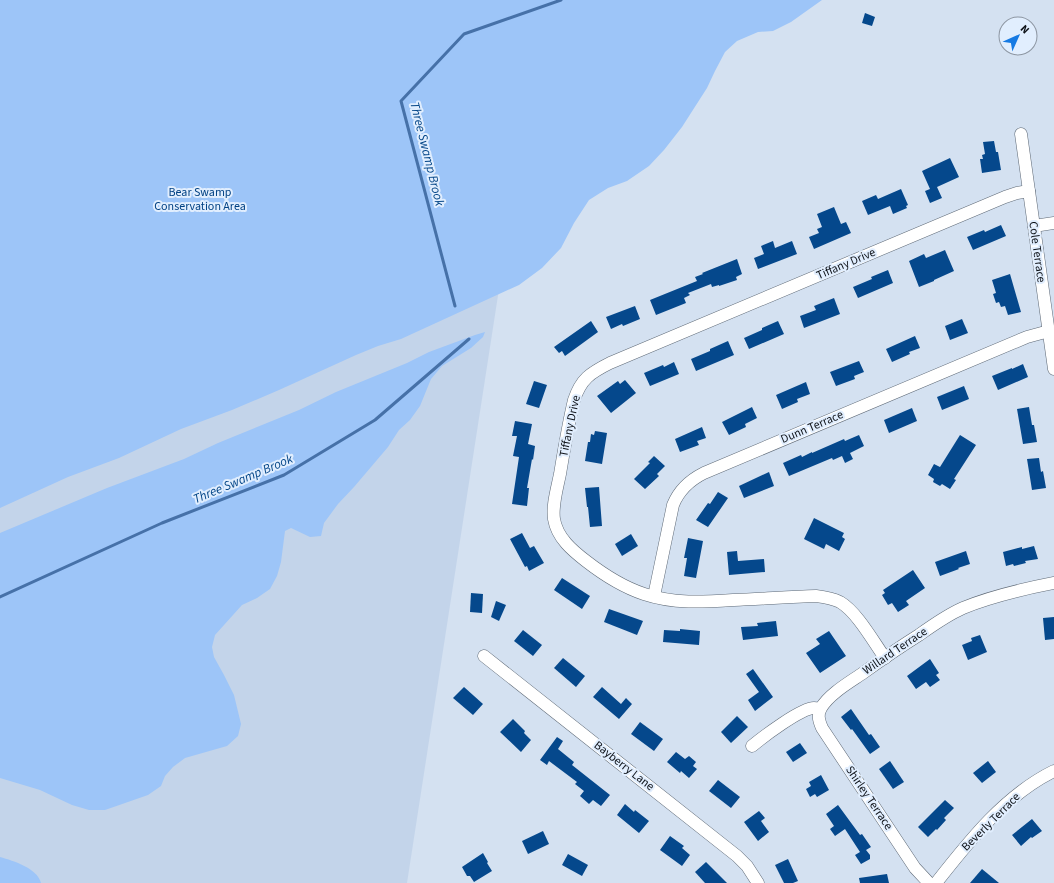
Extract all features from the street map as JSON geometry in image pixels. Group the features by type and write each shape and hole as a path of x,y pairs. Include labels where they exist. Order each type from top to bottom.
{"street":[{"name":"Cole Terrace","path":"1021,134 1054,369"},
{"name":"Tiffany Drive","path":"885,658 859,620 840,602 828,598 809,596 693,602 672,600 628,588 611,579 571,549 562,538 554,519 555,499 572,408 579,387 586,378 602,367 1005,197 1029,191"},
{"path":"1034,226 1054,223"},
{"name":"Dunn Terrace","path":"654,596 673,505 679,493 693,479 704,473 1027,337 1049,331"},
{"name":"Willard Terrace","path":"820,709 834,694 938,622 961,609 1001,595 1054,583"},
{"name":"Bayberry Lane","path":"484,656 737,856 747,866 758,883"},
{"path":"752,746 800,713 812,708 820,709"},
{"name":"Shirley Terrace","path":"820,709 819,718 822,728 916,868 929,883"},
{"name":"Beverly Terrace","path":"936,883 976,835 1003,807 1024,789 1054,771"}],"shaded area":[{"path":"499,289 407,883 0,883 0,498"}],"green space":[{"name":"Bear Swamp Conservation Area","path":"0,0 822,0 791,22 773,31 758,32 737,41 725,52 707,88 682,127 664,150 649,166 627,181 608,188 589,200 574,223 561,248 542,268 519,285 401,339 356,355 279,390 232,410 181,429 119,458 68,477 0,508"},
{"path":"485,332 483,337 471,348 442,366 431,379 420,406 410,420 399,430 388,447 338,504 324,523 321,536 310,537 291,528 285,531 281,562 277,576 270,589 257,598 242,605 215,635 212,647 214,657 234,695 241,724 238,736 227,746 185,758 173,767 165,776 161,786 148,795 105,810 89,810 72,805 40,790 0,778 0,533 107,488 184,459 218,443 299,410 336,392 407,363 429,352"},
{"path":"0,857 30,869 39,878 41,883 0,883"}],"building":[{"path":"865,13 875,17 872,26 862,23"},
{"path":"994,141 996,152 998,152 1001,170 982,173 980,159 983,159 982,155 985,154 983,142"},
{"path":"950,158 959,177 937,187 942,198 930,203 925,191 930,189 922,171"},
{"path":"901,189 908,205 906,206 907,208 893,214 890,206 868,215 862,201 876,195 878,199"},
{"path":"834,207 841,224 846,222 851,233 814,249 809,237 819,233 817,229 822,227 817,214"},
{"path":"1001,225 1006,236 973,250 967,237 984,230 985,232"},
{"path":"773,241 775,248 792,241 797,254 758,269 754,258 764,254 761,246"},
{"path":"945,250 954,271 919,287 909,261 924,254 926,258"},
{"path":"737,259 742,274 736,277 737,280 719,286 712,287 711,284 688,293 690,295 684,298 686,303 656,315 650,300 697,281 695,277 703,274 702,273"},
{"path":"888,270 893,283 858,298 853,287"},
{"path":"1010,274 1021,312 1008,315 1005,306 1001,307 999,302 996,303 993,294 996,293 992,280"},
{"path":"834,298 840,314 804,328 800,316 816,310 814,306"},
{"path":"635,306 640,319 611,329 606,317"},
{"path":"962,319 968,333 950,340 945,326"},
{"path":"591,321 598,332 565,356 562,351 559,353 554,347"},
{"path":"778,321 784,334 749,349 744,338"},
{"path":"915,336 920,348 909,352 910,354 892,362 886,349"},
{"path":"728,341 734,355 696,371 691,359"},
{"path":"859,361 864,372 854,376 855,379 836,386 830,372"},
{"path":"674,362 679,374 650,386 644,373 663,365 664,367"},
{"path":"1023,364 1028,377 998,390 992,376"},
{"path":"625,380 636,393 611,413 597,396 618,381 620,384"},
{"path":"534,381 547,385 539,408 526,404"},
{"path":"806,382 810,394 797,399 798,402 782,409 776,395"},
{"path":"964,386 969,399 942,410 937,397"},
{"path":"752,407 757,418 745,424 746,427 729,435 722,422"},
{"path":"1029,407 1037,442 1023,444 1017,409"},
{"path":"912,408 917,421 889,433 884,420"},
{"path":"515,421 532,424 528,444 535,446 527,488 529,488 527,506 512,504 519,457 513,456 517,436 512,436"},
{"path":"702,427 706,438 697,441 699,445 680,452 675,439"},
{"path":"595,431 607,433 602,464 585,461 588,442 590,442 591,434 594,435"},
{"path":"859,435 864,446 850,453 853,459 845,463 842,456 833,460 832,458 789,476 783,463 801,455 802,457 844,439 845,441"},
{"path":"960,435 976,445 954,479 956,480 950,489 942,484 940,486 933,482 934,479 928,475 934,464 940,467"},
{"path":"654,456 665,466 657,474 659,476 645,489 634,479 650,463 648,462"},
{"path":"1039,458 1041,472 1043,471 1046,488 1032,490 1027,459"},
{"path":"769,472 774,486 744,498 739,486"},
{"path":"599,487 602,526 590,527 585,488"},
{"path":"718,492 728,498 708,527 696,520"},
{"path":"814,518 844,533 842,537 845,539 839,551 826,544 824,549 804,539"},
{"path":"522,533 530,548 534,546 544,563 529,571 527,566 525,567 510,539"},
{"path":"631,534 638,546 622,556 615,544"},
{"path":"688,538 703,541 696,578 684,576 687,558 684,558"},
{"path":"1034,546 1038,559 1025,561 1026,563 1014,566 1013,564 1006,566 1003,552 1022,547 1022,549"},
{"path":"737,551 738,561 764,559 765,572 729,575 727,552"},
{"path":"966,551 970,564 940,576 935,562"},
{"path":"913,570 925,588 906,601 909,605 898,612 892,603 888,605 882,595 885,593 883,590"},
{"path":"562,578 590,596 582,609 554,590"},
{"path":"471,593 483,594 482,613 470,612"},
{"path":"496,601 506,605 499,621 491,617"},
{"path":"609,609 643,621 637,635 604,622"},
{"path":"1054,617 1054,639 1045,640 1043,618"},
{"path":"776,621 778,636 743,640 741,627 758,626 757,623"},
{"path":"680,629 700,631 699,645 663,642 664,630 680,631"},
{"path":"523,630 542,645 533,656 514,641"},
{"path":"829,631 846,656 820,673 806,653 820,644 816,639"},
{"path":"980,635 987,652 968,660 962,645 972,641 971,638"},
{"path":"563,658 585,676 576,687 554,668"},
{"path":"930,659 939,673 936,675 940,680 930,687 926,682 916,689 907,676"},
{"path":"753,669 773,697 755,711 748,700 759,692 746,674"},
{"path":"464,687 483,704 473,715 453,698"},
{"path":"602,687 621,704 626,698 632,704 619,719 593,697"},
{"path":"851,709 869,735 871,734 880,747 870,754 852,729 851,730 841,717"},
{"path":"737,716 748,727 731,743 721,732"},
{"path":"513,719 525,731 524,733 531,740 521,752 500,732"},
{"path":"640,722 663,739 654,751 631,734"},
{"path":"557,737 563,741 558,749 574,762 572,765 610,795 601,806 593,800 589,804 580,796 584,791 575,784 577,782 549,761 547,765 540,760"},
{"path":"800,743 807,753 793,762 786,752"},
{"path":"676,752 685,759 689,756 696,762 693,766 697,769 689,778 681,771 680,773 667,762"},
{"path":"890,761 904,782 893,789 879,769"},
{"path":"988,761 996,772 982,783 973,773"},
{"path":"821,775 829,790 817,797 815,794 810,797 806,789 811,786 809,782"},
{"path":"718,780 740,797 731,808 709,791"},
{"path":"945,800 954,808 944,818 946,820 928,837 918,827"},
{"path":"625,804 634,812 635,810 649,821 639,833 617,815"},
{"path":"838,805 860,835 862,834 871,847 866,850 870,855 870,859 861,864 855,855 860,852 845,829 835,836 830,829 834,826 826,814"},
{"path":"759,811 765,818 761,821 769,832 758,841 744,822"},
{"path":"1032,819 1042,831 1032,838 1031,837 1021,846 1012,835"},
{"path":"543,831 549,844 528,854 522,841"},
{"path":"670,836 684,846 682,848 690,855 682,866 660,850"},
{"path":"483,853 492,871 474,882 470,876 467,876 462,867"},
{"path":"568,854 588,865 582,876 562,865"},
{"path":"788,859 798,881 793,883 784,883 775,865"},
{"path":"706,862 727,883 705,883 695,872"},
{"path":"982,869 999,883 970,883"},
{"path":"887,874 889,883 860,883 859,878"}],"waterway":[{"name":"Three Swamp Brook","path":"455,306 401,101 464,34 561,0"},
{"name":"Three Swamp Brook","path":"0,597 162,523 284,475 375,420 469,339"}]}
